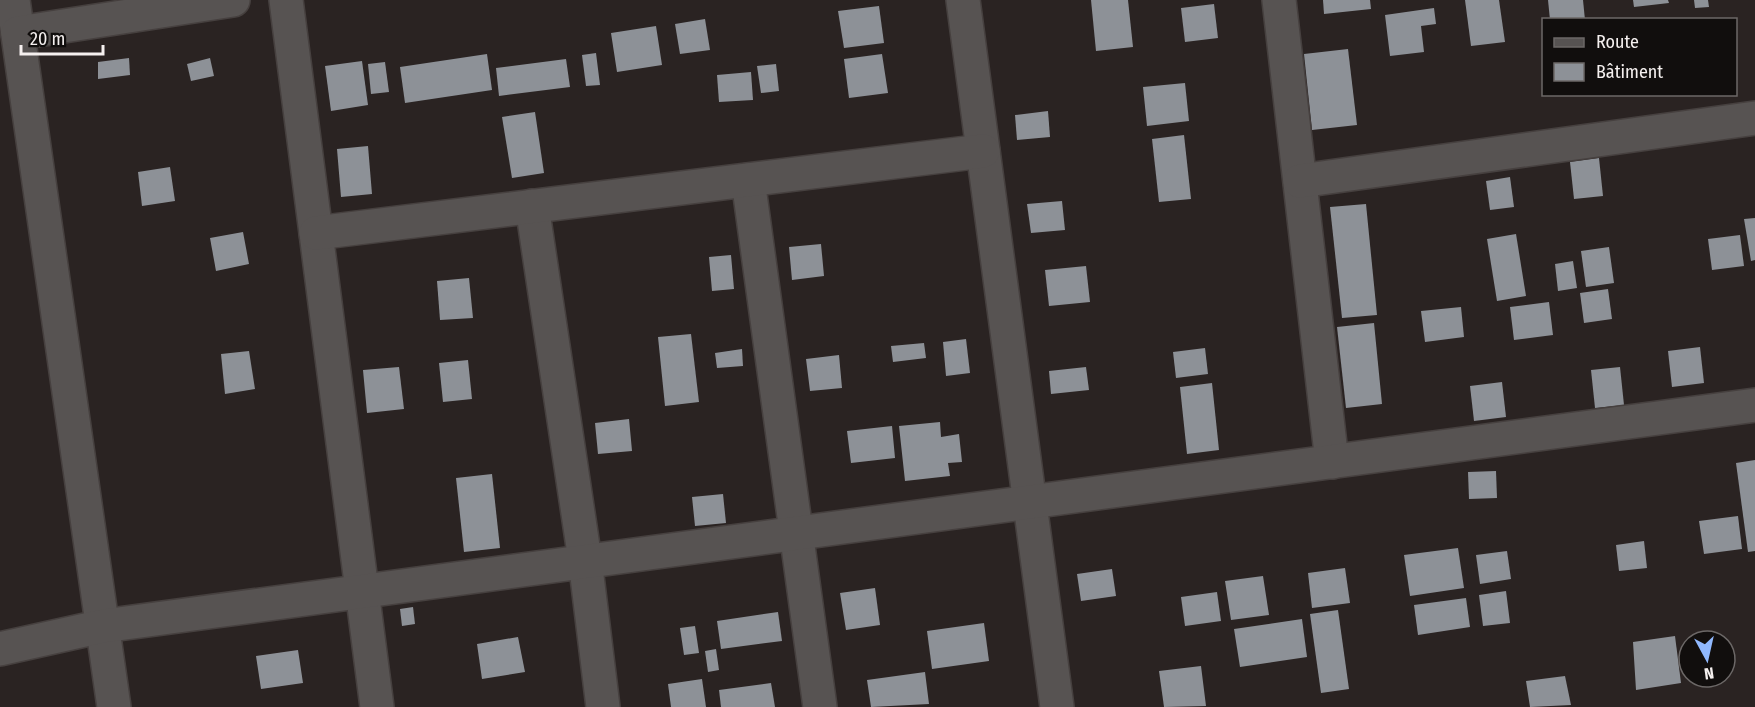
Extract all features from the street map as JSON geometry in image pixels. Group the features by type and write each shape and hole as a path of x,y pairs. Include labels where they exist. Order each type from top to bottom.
{"street":[{"path":"13,0 114,707"},
{"path":"18,33 233,0"},
{"path":"286,0 377,707"},
{"path":"963,0 1057,707"},
{"path":"1279,0 1332,462"},
{"path":"1300,181 1755,118"},
{"path":"316,233 983,151"},
{"path":"748,180 820,707"},
{"path":"532,207 585,560 603,707"},
{"path":"0,648 103,626 362,590 1755,405"}],"building":[{"path":"1091,0 1128,0 1133,47 1096,51"},
{"path":"1323,0 1370,0 1371,9 1324,14"},
{"path":"1465,0 1499,0 1505,42 1471,46"},
{"path":"1548,0 1583,0 1585,18 1550,18"},
{"path":"1633,0 1668,0 1669,3 1634,7"},
{"path":"1694,0 1708,0 1709,7 1695,8"},
{"path":"1214,4 1218,38 1185,42 1181,8"},
{"path":"879,6 884,43 844,48 838,11"},
{"path":"1434,8 1436,24 1421,26 1424,52 1390,56 1385,15"},
{"path":"705,19 710,50 680,54 675,24"},
{"path":"656,26 662,65 617,72 611,33"},
{"path":"1348,49 1357,125 1312,130 1304,54"},
{"path":"596,53 600,85 586,86 582,55"},
{"path":"487,54 492,90 405,103 400,67"},
{"path":"882,54 888,93 849,98 844,59"},
{"path":"129,58 130,75 98,79 98,62"},
{"path":"210,58 214,76 191,81 187,64"},
{"path":"566,59 570,87 499,96 496,68"},
{"path":"362,61 368,105 331,111 325,66"},
{"path":"385,62 389,92 371,94 368,64"},
{"path":"776,64 779,91 761,93 757,66"},
{"path":"751,72 753,100 719,102 717,75"},
{"path":"1185,83 1189,121 1147,126 1143,87"},
{"path":"1048,111 1050,137 1017,140 1015,115"},
{"path":"535,112 544,173 512,178 502,117"},
{"path":"1184,135 1191,199 1159,202 1152,139"},
{"path":"368,146 372,194 341,197 337,149"},
{"path":"1599,158 1603,196 1574,199 1570,162"},
{"path":"170,167 175,201 142,206 138,172"},
{"path":"1510,177 1514,207 1490,210 1486,181"},
{"path":"1062,201 1065,230 1031,233 1027,204"},
{"path":"1366,204 1377,315 1342,318 1330,207"},
{"path":"1755,218 1755,260 1751,261 1744,219"},
{"path":"243,232 249,264 216,271 210,238"},
{"path":"1516,234 1526,296 1497,301 1487,239"},
{"path":"1740,235 1744,266 1712,270 1708,239"},
{"path":"821,244 824,276 792,280 789,247"},
{"path":"1609,247 1614,283 1586,287 1581,251"},
{"path":"731,255 734,289 712,291 709,257"},
{"path":"1573,261 1577,288 1558,291 1555,264"},
{"path":"1086,266 1090,302 1049,306 1045,270"},
{"path":"469,278 473,318 440,320 437,281"},
{"path":"1608,289 1612,319 1584,323 1580,293"},
{"path":"1549,302 1553,335 1514,340 1510,307"},
{"path":"1461,307 1464,337 1425,342 1421,311"},
{"path":"1374,323 1382,404 1346,408 1337,327"},
{"path":"691,334 699,402 665,406 658,337"},
{"path":"966,339 970,373 946,376 943,342"},
{"path":"924,343 926,358 893,362 891,346"},
{"path":"1700,347 1704,383 1672,387 1668,351"},
{"path":"1205,348 1208,374 1176,378 1173,352"},
{"path":"742,349 743,366 717,368 715,353"},
{"path":"249,351 255,389 225,394 221,354"},
{"path":"839,355 842,388 810,391 806,359"},
{"path":"468,360 472,399 443,402 439,363"},
{"path":"399,367 404,409 367,413 363,370"},
{"path":"1086,367 1089,390 1051,394 1049,371"},
{"path":"1620,367 1624,405 1595,408 1591,370"},
{"path":"1502,382 1506,417 1474,421 1470,386"},
{"path":"1212,383 1219,450 1187,454 1180,387"},
{"path":"629,419 632,451 598,454 595,423"},
{"path":"940,422 941,437 959,434 962,462 948,463 950,476 905,481 899,426"},
{"path":"892,426 895,458 851,463 847,431"},
{"path":"1755,460 1755,551 1748,552 1736,463"},
{"path":"1496,471 1497,498 1469,499 1468,472"},
{"path":"492,474 500,548 464,552 456,478"},
{"path":"723,494 726,523 695,526 692,497"},
{"path":"1738,516 1742,549 1704,554 1699,521"},
{"path":"1644,541 1647,568 1619,571 1616,545"},
{"path":"1458,548 1464,588 1410,596 1404,555"},
{"path":"1507,551 1511,579 1480,584 1476,555"},
{"path":"1345,568 1350,603 1312,608 1308,573"},
{"path":"1112,569 1116,596 1081,601 1077,574"},
{"path":"1263,576 1269,615 1231,620 1225,581"},
{"path":"875,588 880,625 846,630 840,593"},
{"path":"1506,591 1510,623 1483,626 1479,595"},
{"path":"1217,592 1221,621 1185,626 1181,597"},
{"path":"1466,598 1470,627 1418,635 1414,605"},
{"path":"413,607 415,624 402,626 400,609"},
{"path":"1338,610 1349,689 1321,693 1310,614"},
{"path":"778,612 782,641 721,649 717,621"},
{"path":"1302,619 1307,657 1240,667 1234,629"},
{"path":"984,623 989,661 932,669 927,631"},
{"path":"695,626 699,653 684,655 680,628"},
{"path":"1675,636 1677,684 1636,690 1633,642"},
{"path":"518,637 525,672 482,679 477,644"},
{"path":"716,649 719,670 708,672 705,651"},
{"path":"298,650 303,683 261,689 256,656"},
{"path":"1201,666 1206,706 1164,707 1159,671"},
{"path":"925,672 929,704 871,707 867,680"},
{"path":"1565,676 1571,705 1530,707 1526,681"},
{"path":"702,679 706,707 671,707 668,684"},
{"path":"771,683 775,707 721,707 719,690"}]}
